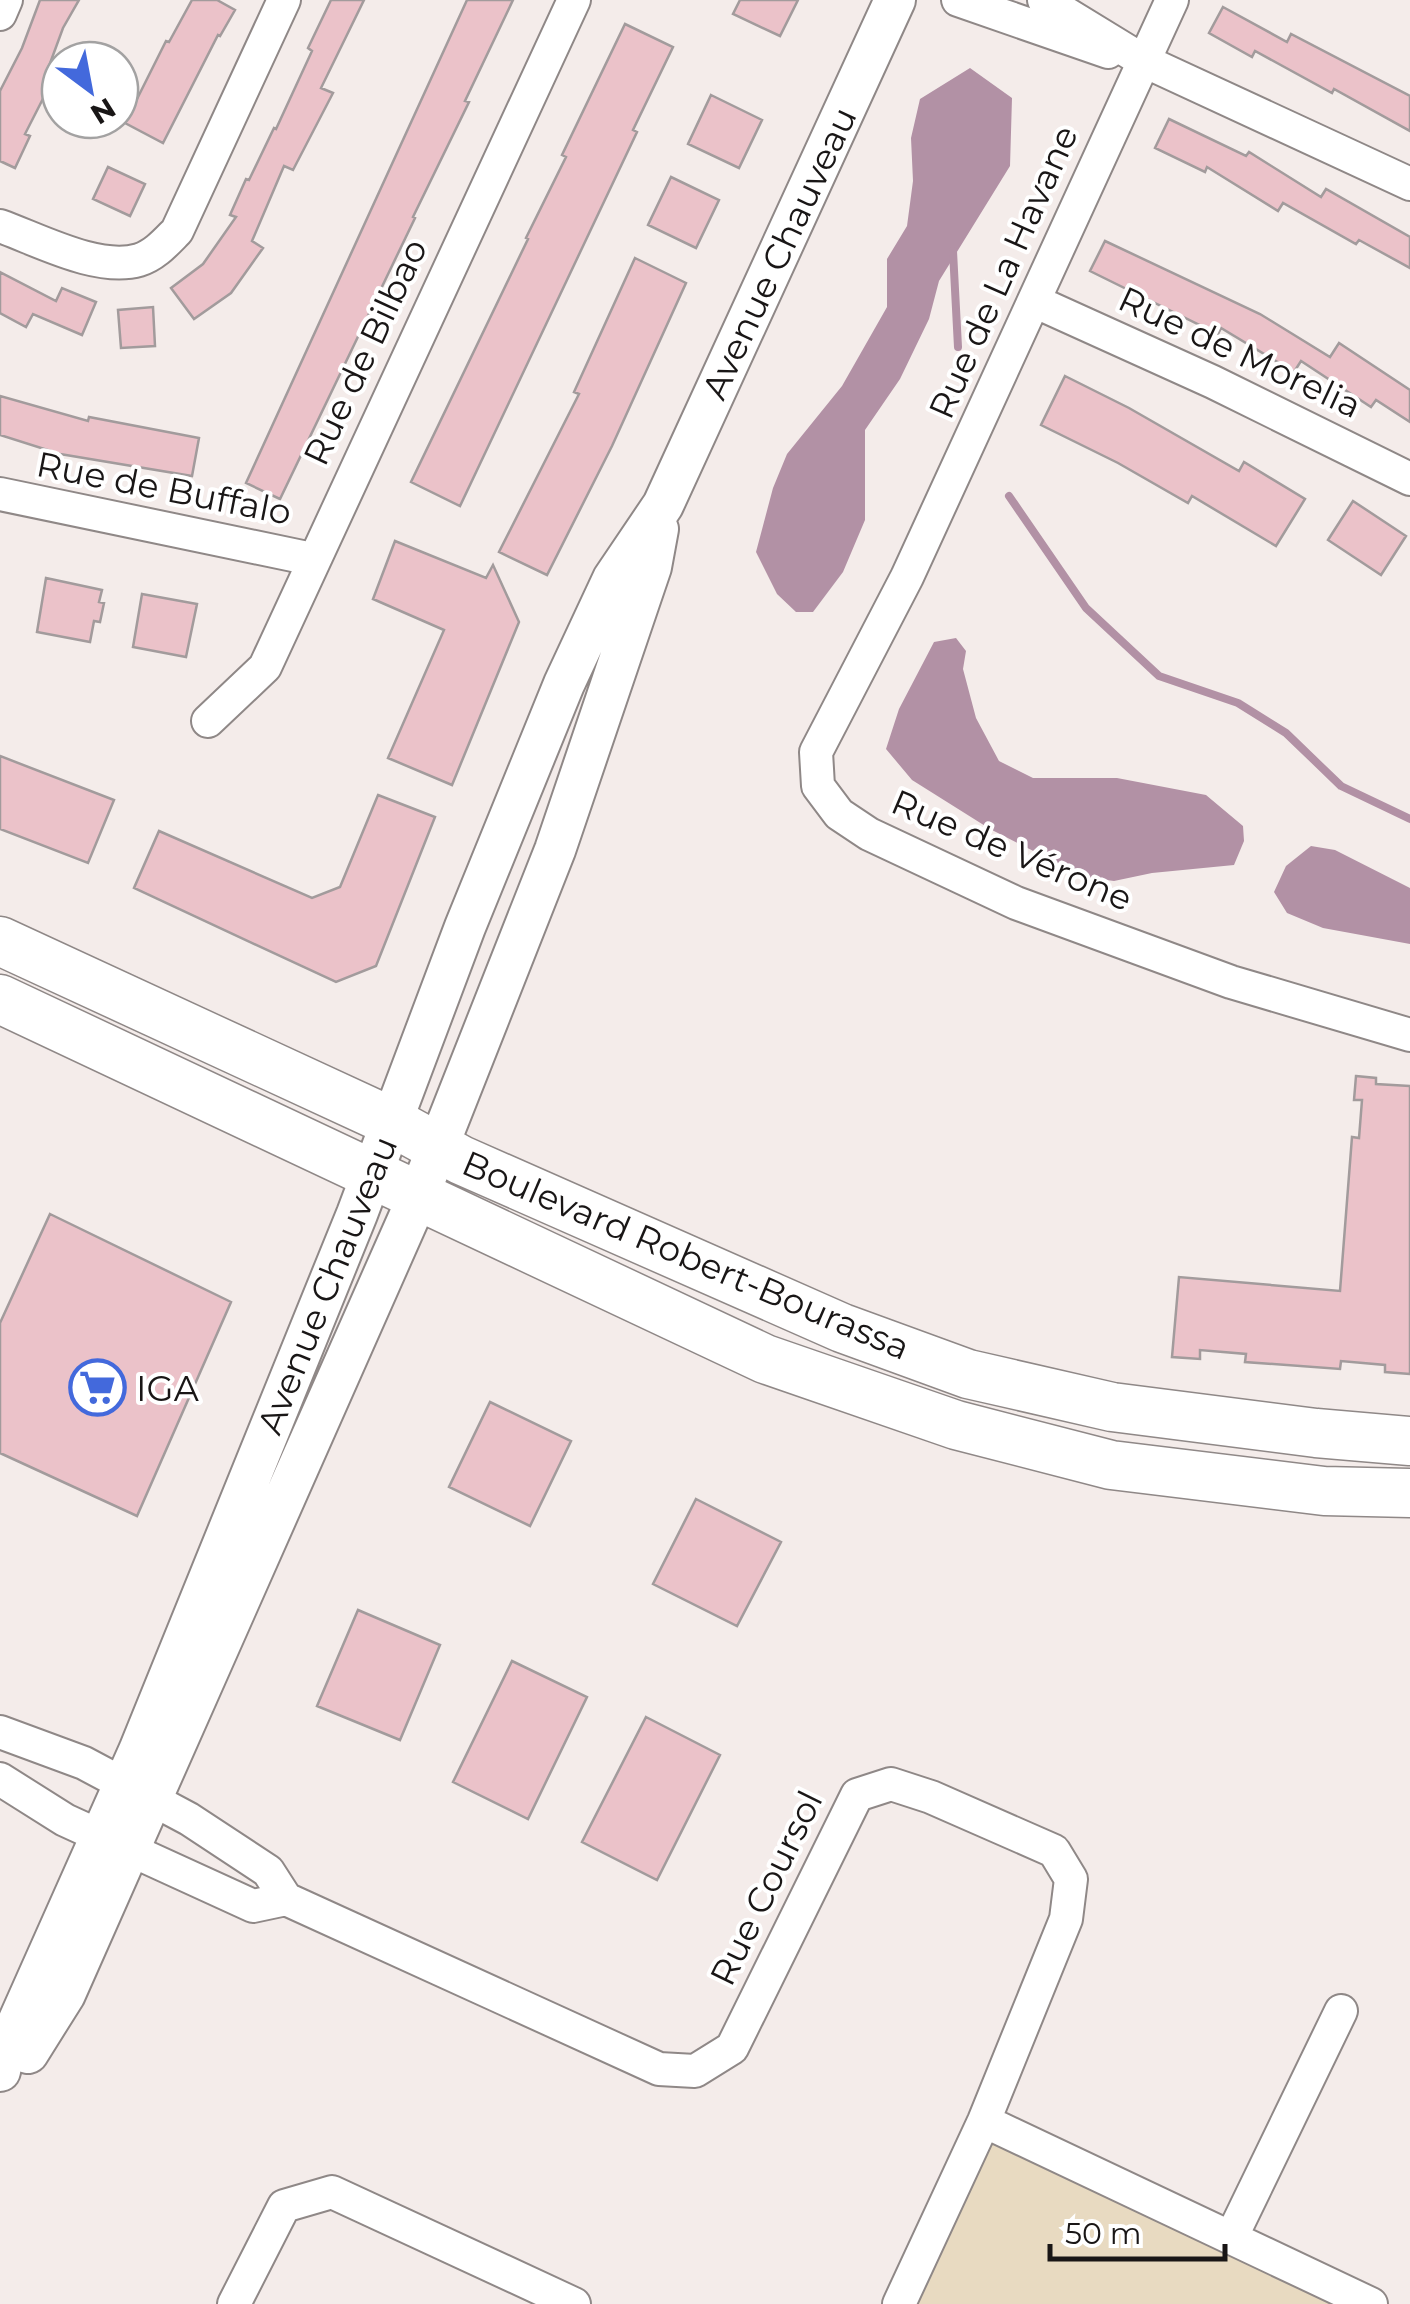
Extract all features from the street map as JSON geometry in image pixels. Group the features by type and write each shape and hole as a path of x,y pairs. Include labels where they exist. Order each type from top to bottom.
{"highway":[{"name":"Boulevard Robert-Bourassa","path":"0,942 392,1122 461,1160 842,1328 968,1374 1112,1407 1410,1441"},
{"name":"Boulevard Robert-Bourassa","path":"0,999 765,1359 956,1424 1111,1465 1324,1491 1410,1493"}],"main road":[{"name":"Avenue Chauveau","path":"139,1792 458,946 564,684 612,579 663,505 895,0"},
{"name":"Avenue Chauveau","path":"139,1792 418,1197 554,850 651,566 663,505"},
{"path":"0,2071 3,2056 116,1844 139,1792"},
{"path":"0,2097 65,1994 116,1844"}],"street":[{"path":"0,14 6,0"},
{"path":"0,226 98,262 142,259 161,248 177,231 284,0"},
{"name":"Rue de Bilbao","path":"208,722 264,667 574,0"},
{"path":"958,0 1087,46 1142,60"},
{"path":"1044,0 1142,60 1410,184"},
{"name":"Rue de La Havane","path":"907,577 1172,0"},
{"name":"Rue de Morelia","path":"1034,300 1410,479"},
{"name":"Rue de Buffalo","path":"0,494 312,559"},
{"name":"Rue de Vérone","path":"907,577 816,752 818,786 839,814 869,834 1016,903 1231,982 1410,1035"},
{"name":"Rue Coursol","path":"0,1732 84,1763 139,1792 268,1870 286,1900 659,2069 695,2071 732,2048 857,1796 891,1784 931,1797 1054,1851 1071,1878 1066,1919 984,2122 899,2304"},
{"name":"Rue Coursol","path":"0,1778 65,1820 253,1906 286,1900"},
{"path":"1232,2236 1341,2011"},
{"path":"984,2122 1371,2304"},
{"path":"234,2304 284,2206 332,2192 574,2304"}],"shaded area":[{"path":"970,68 1012,98 1010,166 939,281 929,319 900,379 865,430 865,520 843,572 813,612 796,612 777,594 756,552 773,488 787,454 842,386 887,307 887,259 907,226 913,181 911,138 920,99"},
{"path":"956,638 966,651 963,669 976,718 999,761 1033,778 1117,778 1206,795 1243,826 1244,841 1234,865 1114,881 1085,877 990,829 912,780 886,749 899,709 934,642"},
{"path":"1311,846 1335,850 1410,888 1410,944 1323,928 1287,913 1274,892 1286,866"},
{"path":"984,2121 1371,2304 899,2304"}],"building":[{"path":"40,0 79,0 59,40 40,40 40,105 25,134 30,136 15,168 0,161 0,91"},
{"path":"192,0 217,0 235,10 218,35 163,143 140,131 140,93 166,41 169,42"},
{"path":"331,0 364,0 321,88 333,93 293,170 284,166 252,241 263,248 231,293 194,319 171,288 203,264 236,217 230,215 276,129"},
{"path":"467,0 513,0 415,218 280,499 246,483"},
{"path":"740,0 798,0 780,36 733,14"},
{"path":"1223,7 1287,42 1291,34 1410,96 1410,131 1334,89 1332,93 1255,51 1252,57 1209,33"},
{"path":"625,24 673,47 633,130 637,132 460,506 411,482 528,239 566,157 562,155"},
{"path":"711,95 762,120 739,168 688,144"},
{"path":"1169,119 1246,156 1249,152 1321,197 1326,189 1410,237 1410,268 1359,240 1356,244 1283,203 1278,211 1207,167 1205,172 1155,148"},
{"path":"108,167 145,184 130,216 93,199"},
{"path":"671,177 719,200 696,248 648,225"},
{"path":"1105,241 1260,314 1330,357 1339,343 1410,390 1410,422 1376,400 1371,407 1301,361 1294,372 1221,328 1218,334 1090,271"},
{"path":"635,258 686,283 612,446 547,575 499,552 579,394 574,392"},
{"path":"0,272 56,301 62,288 96,302 82,335 33,314 26,327 0,313"},
{"path":"153,307 155,346 121,348 118,310"},
{"path":"1065,376 1239,471 1244,462 1305,499 1276,546 1192,496 1188,503 1041,425"},
{"path":"0,396 88,421 89,417 199,438 192,476 60,454 0,435"},
{"path":"1353,501 1406,536 1381,575 1328,540"},
{"path":"395,541 486,578 493,565 519,622 452,785 388,758 444,630 373,599"},
{"path":"46,578 102,590 100,622 94,621 90,642 37,632"},
{"path":"142,594 197,604 186,657 133,647"},
{"path":"0,756 114,800 88,863 0,829"},
{"path":"378,795 435,817 376,966 336,982 134,888 159,831 312,898 340,887"},
{"path":"1356,1076 1376,1078 1376,1084 1410,1086 1410,1374 1385,1372 1385,1365 1341,1361 1340,1369 1245,1362 1246,1354 1200,1350 1200,1359 1172,1357 1179,1277 1340,1291 1352,1137 1359,1138 1362,1100 1354,1100"},
{"name":"IGA","path":"50,1214 231,1302 137,1516 0,1453 0,1323"},
{"path":"490,1402 571,1441 530,1526 449,1487"},
{"path":"696,1499 781,1542 737,1626 653,1584"},
{"path":"358,1610 440,1645 400,1740 317,1706"},
{"path":"512,1661 587,1697 528,1819 453,1782"},
{"path":"646,1717 720,1755 657,1880 582,1842"}],"waterway":[{"path":"953,251 958,347"},
{"path":"1009,496 1086,608 1159,676 1238,703 1286,733 1341,786 1410,819"}],"place":[{"name":"IGA","path":"97,1388"}]}
